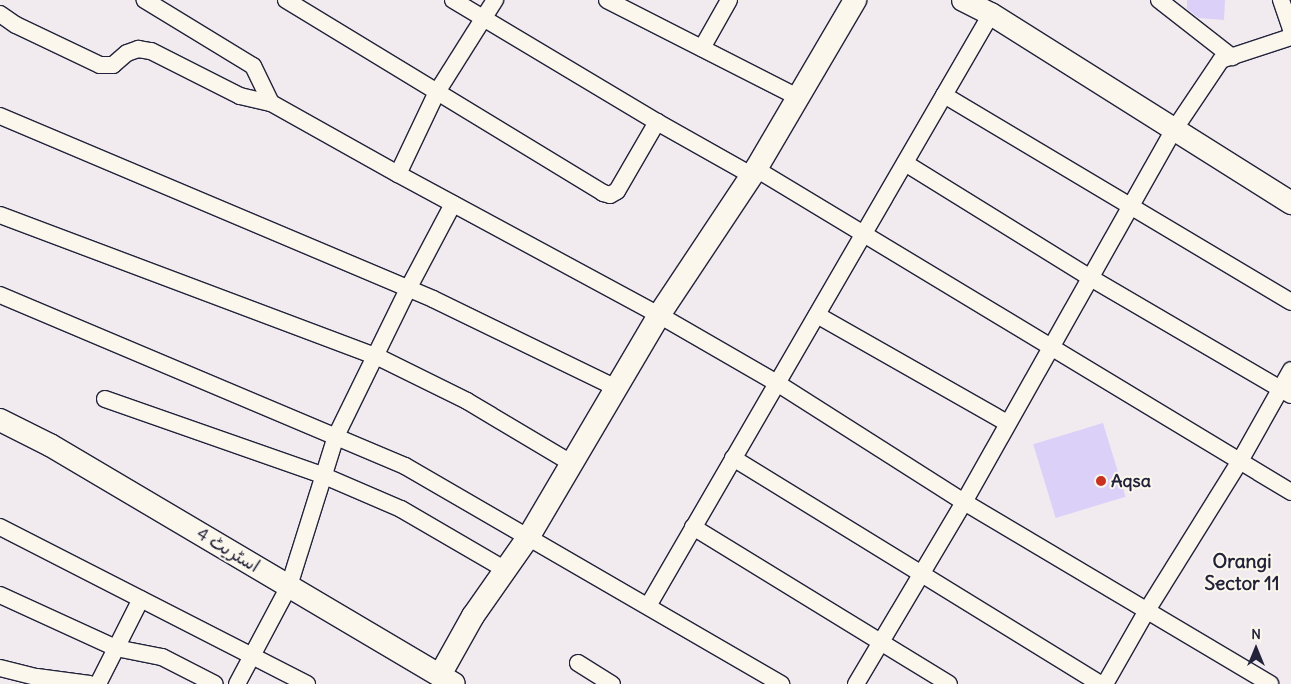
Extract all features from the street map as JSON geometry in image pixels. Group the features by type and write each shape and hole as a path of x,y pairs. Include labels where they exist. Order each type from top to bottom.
{"street":[{"path":"145,0 253,66 271,102"},
{"path":"286,0 603,193 610,195 617,191 657,122"},
{"path":"453,0 657,122 754,172 864,233 1291,492"},
{"path":"398,174 437,92 495,0"},
{"path":"607,0 797,97"},
{"path":"702,48 729,0"},
{"path":"447,679 473,616 529,536 659,315 754,172 854,0"},
{"path":"963,0 991,14 1291,203"},
{"path":"1159,0 1232,57"},
{"path":"1281,0 1291,29"},
{"path":"0,14 16,25 100,65 113,64 127,53 138,49 150,51 240,96 271,102 398,174 659,315 777,383 964,502 1146,612 1270,684"},
{"path":"648,606 991,14"},
{"path":"856,684 964,502 1050,346 1174,130 1221,60 1291,36"},
{"path":"944,96 1291,302"},
{"path":"1,119 408,289 616,388"},
{"path":"905,163 1089,277 1286,392"},
{"path":"238,684 289,586 322,475 336,436 408,289 453,204"},
{"path":"0,215 376,356 467,401 571,463"},
{"path":"0,295 405,466 529,536 781,684"},
{"path":"817,315 1007,424"},
{"path":"1105,684 1146,612 1240,461 1286,392 1291,370"},
{"path":"105,399 322,475 401,509 506,570"},
{"name":"اسٹریٹ 4","path":"0,420 50,445 447,679"},
{"path":"733,458 1100,684"},
{"path":"0,527 307,684"},
{"path":"694,527 949,684"},
{"path":"0,595 116,648 162,657 215,684"},
{"path":"98,684 141,599"},
{"path":"578,664 612,684"},
{"path":"0,668 37,677 90,684"}],"building":[{"path":"1187,0 1225,0 1224,20 1199,18 1187,9"},
{"path":"1103,423 1126,497 1056,518 1033,444"}],"place":[{"name":"Aqsa","path":"1101,481"}],"district":[{"name":"Orangi Sector 11","path":"1242,573"}]}
